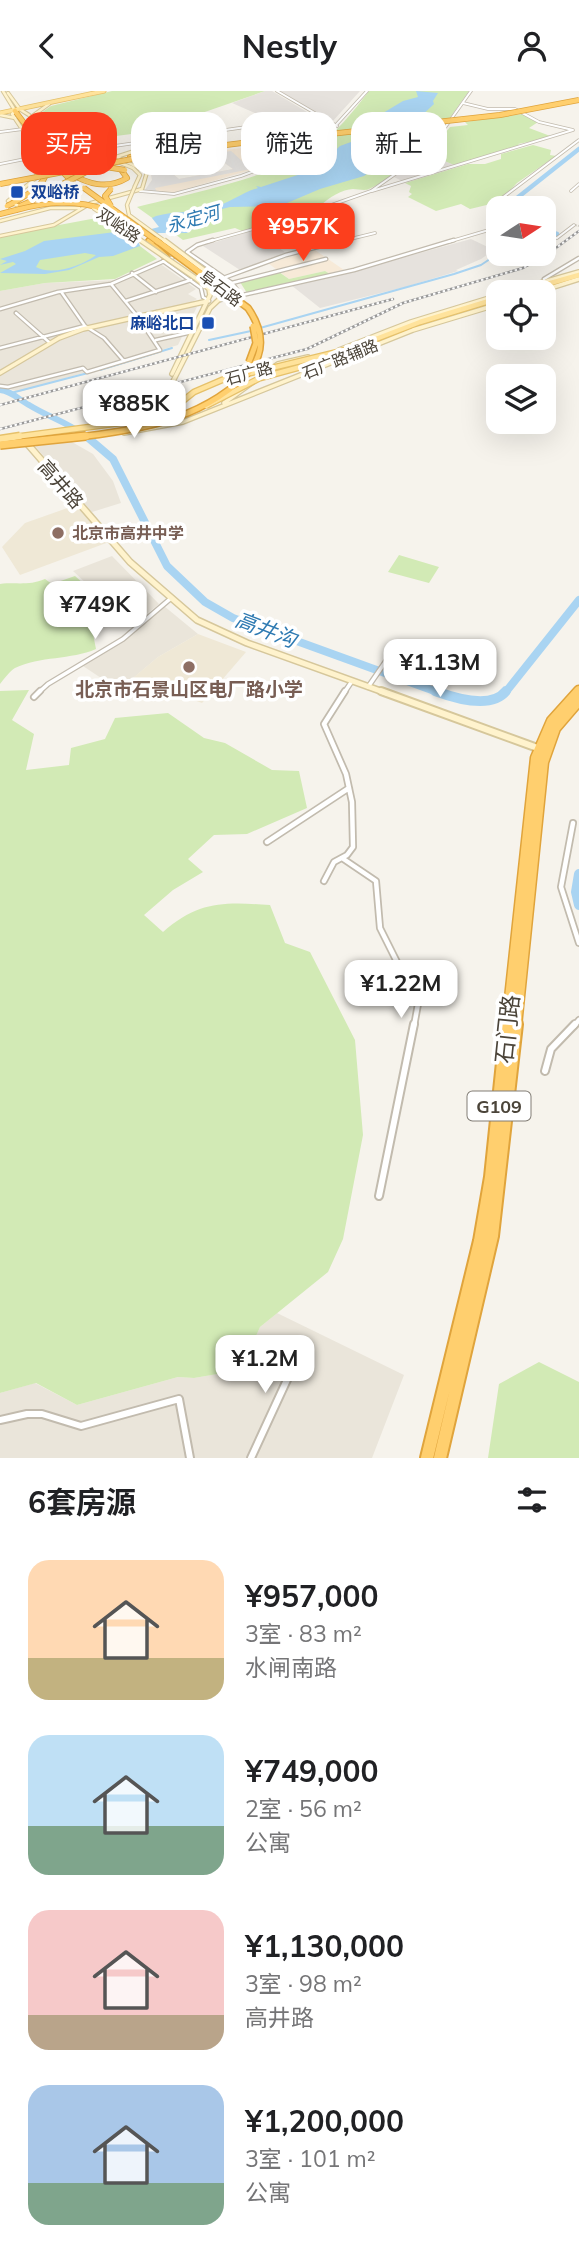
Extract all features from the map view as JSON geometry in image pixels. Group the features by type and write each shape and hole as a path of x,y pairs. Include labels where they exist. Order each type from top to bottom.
{"highway":[{"path":"0,183 131,158 508,114 579,99"},
{"name":"双峪路","path":"17,110 21,115"},
{"path":"0,212 16,208 95,170 124,170 131,178 111,189 105,196 111,211"},
{"path":"73,175 86,183 108,185 124,180 128,175 124,170"},
{"path":"16,208 45,181 48,175"},
{"name":"双峪路","path":"68,175 149,241"},
{"name":"双峪路","path":"70,175 82,189"},
{"path":"0,212 68,200 111,211"},
{"name":"双峪路","path":"111,211 159,243"},
{"path":"149,241 165,259"},
{"name":"阜石路","path":"0,442 109,430 163,418 207,399 244,372 254,354 256,343 250,319 228,296 149,241"},
{"path":"159,243 180,253"},
{"name":"阜石路","path":"0,442 124,431 161,422 199,409 229,392 244,378 261,353 261,332 256,318 233,295 159,243"},
{"name":"石门路","path":"427,1458 480,1241 491,1177 541,750 559,711 579,691"},
{"name":"石门路","path":"440,1458 492,1236 501,1175 541,750 555,728 579,700"}],"main road":[{"path":"17,110 96,91"},
{"path":"0,113 104,91"},
{"path":"556,283 579,276"},
{"path":"556,282 569,279"},
{"name":"石广路","path":"0,442 135,421 179,404 194,393 222,380 352,351 420,322 486,303"},
{"name":"石广路","path":"199,409 267,375 352,351 486,304"}],"street":[{"name":"双峪路","path":"5,91 21,112"},
{"path":"277,91 313,112"},
{"path":"337,126 367,91"},
{"path":"371,191 375,185 406,169 434,144 471,91"},
{"path":"463,103 488,109 515,109 539,122 579,133"},
{"path":"38,112 49,104"},
{"path":"17,110 12,114 21,126"},
{"path":"0,113 15,118"},
{"path":"117,146 241,128"},
{"path":"0,132 21,129"},
{"path":"0,309 32,298 111,284 187,252 197,245 303,215 371,191 571,131"},
{"path":"505,196 579,140"},
{"path":"117,157 131,152"},
{"path":"117,157 147,171 140,191"},
{"path":"0,165 21,160"},
{"path":"24,439 101,435 151,417 163,401 211,308 226,293 225,285 129,215 127,205 140,175 138,171 117,164"},
{"path":"16,208 8,201 37,175"},
{"path":"0,236 54,225 79,208 109,197 140,191 174,194 244,175"},
{"path":"572,191 579,184"},
{"name":"双峪路","path":"16,208 71,204 97,209 209,289 209,301"},
{"path":"0,221 16,208 79,208"},
{"path":"556,238 579,220"},
{"path":"0,348 354,270 486,231"},
{"path":"225,278 286,255 375,233"},
{"path":"187,252 232,283 241,295"},
{"path":"544,279 579,258"},
{"path":"232,283 326,259"},
{"path":"132,273 156,292"},
{"path":"556,281 579,276"},
{"path":"556,286 579,276"},
{"path":"126,301 192,279 201,288 203,297 209,301"},
{"path":"111,284 138,317"},
{"path":"61,292 87,327 104,338 124,361"},
{"path":"0,442 126,423 144,416 160,400 209,301"},
{"name":"石广路辅路","path":"101,435 166,426 236,399 278,364 337,351 411,322 486,303"},
{"name":"石广路辅路","path":"140,423 145,429 177,422 412,330 486,304"},
{"path":"157,312 193,332"},
{"path":"16,313 50,343"},
{"path":"0,373 50,343 87,327"},
{"path":"0,386 8,387 83,368 87,372 160,350 156,340 146,329"},
{"path":"156,340 193,332"},
{"name":"高井路","path":"24,439 118,550 170,599 197,620 215,630 541,750"},
{"path":"34,697 48,684 123,639 170,599"},
{"path":"370,685 387,661"},
{"path":"324,881 334,862 353,847 346,774 324,724 352,681"},
{"path":"267,842 349,788"},
{"path":"573,823 561,887 579,943"},
{"path":"342,858 376,881 380,927 418,1004 379,1196"},
{"path":"545,1071 551,1049 579,1020"},
{"path":"251,1458 304,1343"},
{"path":"0,1420 27,1414 42,1414 81,1426 179,1399 190,1458"}],"shaded area":[{"path":"272,91 307,112 253,112 232,103"},
{"path":"280,91 360,91 337,116 337,112 315,112"},
{"path":"241,148 241,173 172,193 145,190 152,180 151,175 174,175 179,179 201,175 227,175 227,170 233,169 227,165 227,150"},
{"path":"231,151 241,160 241,171 227,174 227,170 233,169 227,165 227,152"},
{"path":"151,175 174,175 179,179 221,175 155,188 157,192 145,190 152,180"},
{"path":"397,175 422,175 402,181 394,177"},
{"path":"255,230 286,253 240,270 203,246"},
{"path":"471,239 486,246 486,256 456,270 458,271 320,308 291,285"},
{"path":"315,250 344,270 289,279 268,263"},
{"path":"159,263 196,289 188,294 197,299 190,303 197,307 178,345 19,392 0,386 0,291 45,283 118,280"},
{"path":"72,442 93,454 113,481 121,503 92,512 35,446"},
{"name":"北京市高井中学","path":"76,505 109,542 20,575 2,547 25,523"},
{"path":"112,556 159,604 132,626 73,571"},
{"path":"164,606 198,634 158,657 119,690 83,666 122,642"},
{"name":"北京市石景山区电厂路小学","path":"198,634 246,652 202,703 133,678 158,657"},
{"path":"277,1313 404,1375 372,1458 0,1458 0,1393 35,1383 77,1405 178,1377 194,1378 240,1370 260,1327"}],"green space":[{"path":"112,91 265,91 205,112 131,112 131,134 117,136 117,112 42,112 51,106"},
{"path":"369,91 469,91 447,121 447,112 352,112"},
{"path":"350,114 351,175 393,175 369,189 349,189 331,197 320,206 322,208 242,231 235,228 183,240 137,207 257,175 337,175 337,128"},
{"path":"522,114 538,122 529,128 553,137 518,144 521,146 454,165 447,162 447,131 450,127 468,125 465,122"},
{"path":"533,145 551,150 550,155 556,156 517,183 505,196 486,196 486,205 470,209 461,204 436,211 408,197 412,194 409,192 411,186 405,183 432,175 447,175 447,170 468,164 485,164 501,159 501,154"},
{"path":"102,217 157,259 115,279 45,283 0,291 0,236"},
{"path":"325,271 330,274 247,293 240,282 279,272 289,279"},
{"path":"399,555 439,567 429,583 388,572"},
{"path":"75,576 94,593 66,608 92,629 96,649 25,664 13,669 0,684 0,584 45,579 52,584"},
{"path":"29,690 12,720 34,734 26,770 69,765 71,748 105,739 115,718 168,713 204,738 225,743 272,770 299,771 307,808 247,834 214,835 188,859 203,872 173,890 144,915 163,932 200,909 225,904 270,905 285,943 310,952 355,1040 363,1135 343,1239 328,1272 260,1327 241,1370 194,1378 178,1377 77,1405 36,1383 0,1393 0,691"},
{"path":"539,1362 579,1382 579,1458 488,1458 499,1384"}],"water":[{"path":"416,91 438,93 434,104 426,112 385,112 403,101 418,97"},
{"name":"永定河","path":"351,142 351,175 365,175 320,189 280,206 222,209 220,214 198,219 199,225 187,233 159,233 136,237 140,246 113,256 99,257 69,270 45,274 0,273 16,264 13,262 0,265 7,261 0,259 44,241 123,231 132,234 159,227 152,218 156,216 212,208 258,188 256,186 261,187 298,175 337,175 337,149","holes":["85,253 96,255 83,263 58,270 36,267 40,260"]}],"waterway":[{"path":"520,196 579,149"},
{"path":"260,328 454,274 486,262"},
{"path":"209,340 251,331"},
{"path":"100,370 172,348"},
{"path":"11,393 88,373"},
{"name":"高井沟","path":"0,390 12,394 88,438"},
{"name":"高井沟","path":"86,436 113,459 167,566 205,602 233,618 440,693"},
{"name":"高井沟","path":"505,693 579,600"},
{"name":"高井沟","path":"435,691 472,701 491,700 506,691"},
{"path":"579,874 576,892 579,905"}],"tunnel":[{"path":"575,225 579,226"}],"railway":[{"path":"0,429 307,349 403,303 523,268 545,256 579,231"},
{"path":"0,405 393,299"}],"place":[{"name":"双峪桥","path":"17,192"},
{"name":"麻峪北口","path":"208,323"},
{"name":"北京市高井中学","path":"58,533"},
{"name":"北京市石景山区电厂路小学","path":"189,667"}]}
